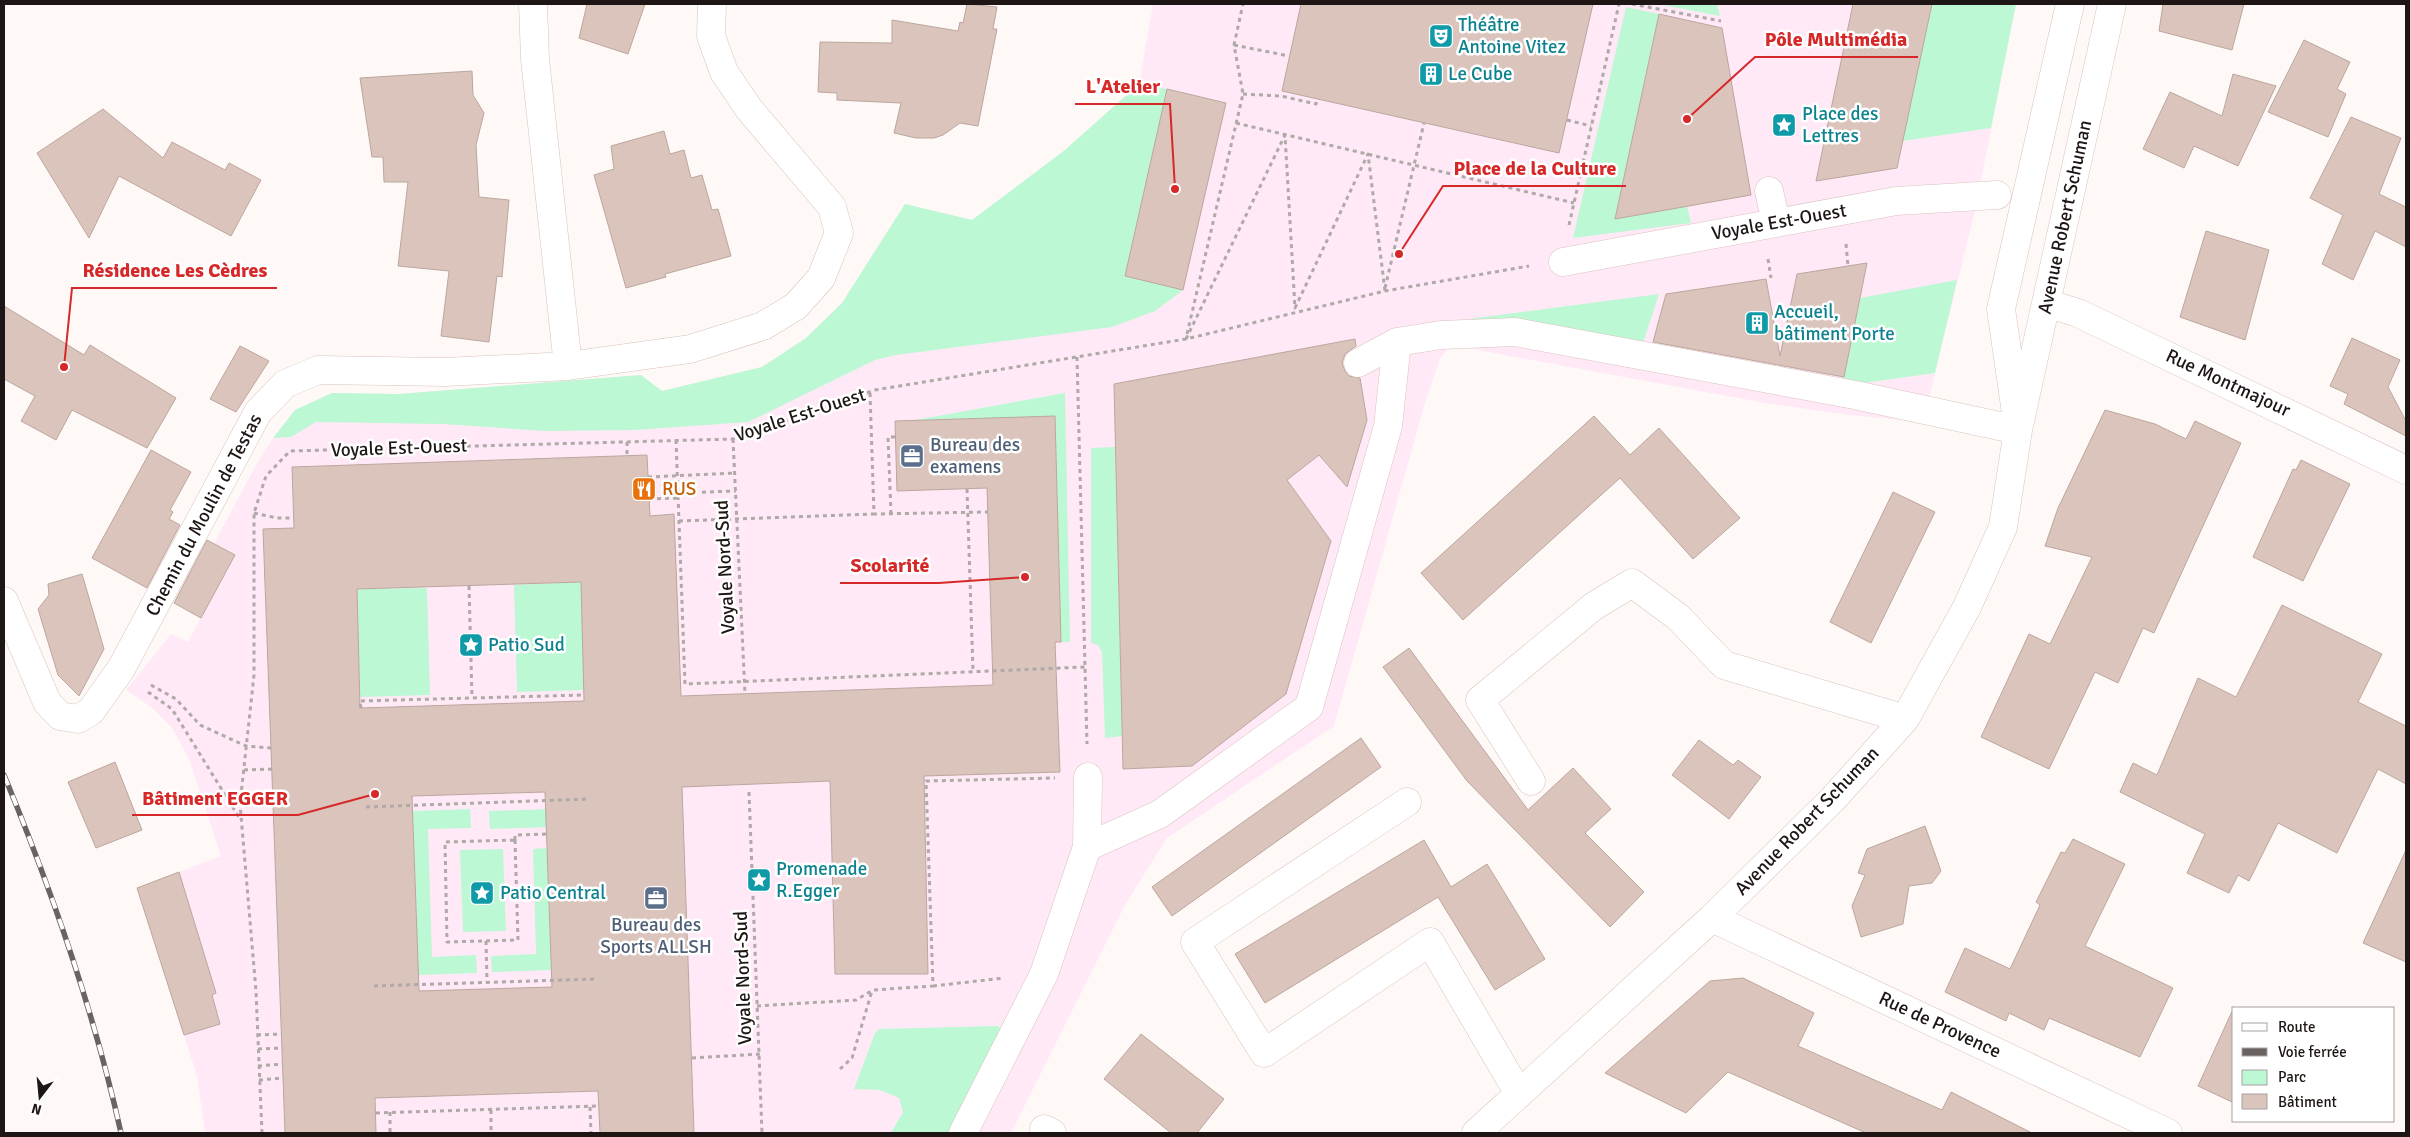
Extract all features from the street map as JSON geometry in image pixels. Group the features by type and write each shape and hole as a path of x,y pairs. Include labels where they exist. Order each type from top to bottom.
{"street":[{"path":"532,4 535,59 568,366"},
{"name":"Chemin du Moulin de Testas","path":"4,601 47,702 60,716 78,720 90,711 121,668 258,412 285,384 318,370 445,372 568,366 690,349 763,326 796,306 821,278 838,233 832,207 749,109 724,72 711,36 712,4"},
{"name":"Avenue Robert Schuman","path":"2018,430 2001,309 2070,4"},
{"name":"Avenue Robert Schuman","path":"1476,1133 1712,918 1833,799 1905,719 1968,607 2003,528 2018,430 2112,4"},
{"path":"1770,191 1776,222"},
{"name":"Voyale Est-Ouest","path":"1563,262 1896,201 1997,195"},
{"name":"Rue Montmajour","path":"2046,303 2078,313 2405,465"},
{"path":"1358,363 1397,342 1441,335 1515,332 1926,410 2018,430"},
{"path":"1087,848 1160,814 1309,707 1388,426 1397,342"},
{"path":"1531,781 1480,700 1594,606 1632,583 1678,617 1724,665 1905,719"},
{"path":"963,1133 1044,974 1087,848 1088,777"},
{"path":"1407,802 1195,942 1264,1054 1430,942 1519,1094"},
{"name":"Rue de Provence","path":"1712,918 2160,1132"}],"path":[{"path":"1186,340 1243,94 1234,44 1243,4"},
{"path":"1568,229 1619,4"},
{"path":"1632,4 1720,21"},
{"path":"1234,44 1289,56"},
{"path":"1243,94 1281,96 1316,104 1317,99"},
{"path":"1567,120 1591,126"},
{"path":"1236,123 1574,203"},
{"path":"1384,291 1424,123"},
{"path":"1285,134 1296,308 1368,154"},
{"path":"1186,340 1285,134"},
{"path":"1368,154 1384,291"},
{"path":"1384,291 1531,266"},
{"name":"Voyale Est-Ouest","path":"254,513 266,476 290,451 733,439 870,393 1186,340 1384,291"},
{"path":"932,986 926,781 1088,777 1077,358"},
{"path":"870,393 874,514"},
{"path":"890,514 888,437 895,436"},
{"name":"Voyale Nord-Sud","path":"733,439 745,694"},
{"path":"676,440 685,684 1085,666"},
{"path":"627,442 628,455"},
{"path":"648,477 735,473"},
{"path":"967,489 973,671"},
{"path":"678,493 736,491"},
{"path":"649,499 678,498"},
{"path":"679,521 988,512"},
{"path":"262,1133 256,991 241,821 246,746 254,675 254,513 276,518 294,518"},
{"path":"469,586 472,698"},
{"path":"144,681 176,699 200,725 246,746 271,748"},
{"path":"146,690 172,709 241,821"},
{"path":"361,708 360,701 584,695"},
{"path":"244,770 272,769"},
{"name":"Voyale Nord-Sud","path":"749,792 762,1133"},
{"path":"366,807 589,800"},
{"path":"515,840 445,842 447,942 518,940 515,835 546,834"},
{"path":"486,941 487,982"},
{"path":"757,1006 856,1000 872,990 932,986 1044,974"},
{"path":"374,986 596,979"},
{"path":"840,1069 852,1058 872,990"},
{"path":"258,1035 282,1034"},
{"path":"258,1049 282,1048"},
{"path":"692,1058 760,1054"},
{"path":"258,1066 283,1064"},
{"path":"259,1080 283,1078"},
{"path":"590,1106 591,1133"},
{"path":"376,1113 599,1106"},
{"path":"491,1110 491,1133"},
{"path":"390,1112 390,1133"}],"shaded area":[{"path":"1153,4 2016,4 1974,215 1923,422 1849,415 1765,403 1461,347 1447,350 1440,359 1425,403 1334,726 1167,838 1125,905 1011,1133 205,1133 197,1076 137,888 221,856 189,759 172,728 151,707 126,690 171,634 188,642 234,555 214,544 256,465 273,438 295,410 332,393 398,394 641,375 662,391 762,367 806,338 842,303 905,204 972,220 1065,150 1139,84"}],"green space":[{"path":"1658,4 1717,4 1720,16"},
{"path":"1932,4 2016,4 1991,128 1902,141"},
{"path":"1626,7 1659,14 1615,219 1687,206 1691,223 1573,238"},
{"path":"1139,84 1167,89 1125,276 1183,290 1155,311 1112,327 896,355 875,360 748,422 635,430 545,431 442,424 316,422 291,437 273,438 295,410 332,393 398,394 641,375 662,391 762,367 806,338 842,303 905,204 972,220 1065,150"},
{"path":"1957,280 1935,373 1842,386 1860,298"},
{"path":"1659,294 1642,346 1468,319"},
{"path":"1065,393 1070,642 1061,642 1055,417 910,421"},
{"path":"1115,447 1122,736 1105,738 1102,652 1098,645 1091,643 1091,448"},
{"path":"581,582 584,690 517,692 514,585"},
{"path":"427,588 430,695 360,697 357,589"},
{"path":"470,809 471,828 428,829 432,957 476,955 477,973 418,975 413,811"},
{"path":"550,809 550,827 490,829 489,811"},
{"path":"547,848 551,970 492,972 491,956 536,954 533,849"},
{"path":"503,849 506,931 463,932 460,850"},
{"path":"997,1026 1001,1028 1000,1033 948,1133 891,1133 903,1112 899,1098 880,1090 854,1089 875,1033 879,1029"}],"building":[{"path":"587,4 645,4 628,54 579,38"},
{"path":"967,4 997,7 993,29 997,29 978,126 960,123 943,135 934,138 916,138 894,133 901,103 837,100 837,93 818,92 820,42 892,43 892,20 958,31 960,22 963,23"},
{"name":"Le Cube","path":"1301,4 1593,4 1559,153 1282,91"},
{"path":"1853,4 1932,4 1897,168 1816,181"},
{"path":"2163,4 2244,4 2232,50 2159,31"},
{"path":"1659,14 1722,28 1751,195 1615,219"},
{"path":"2304,40 2350,62 2337,89 2346,94 2328,137 2268,112"},
{"path":"472,71 473,95 484,113 476,145 479,197 509,200 502,277 497,276 489,342 441,336 449,271 398,266 408,182 384,182 383,157 372,157 360,78"},
{"path":"2233,74 2276,86 2238,166 2194,146 2184,168 2143,149 2170,92 2222,116"},
{"path":"1167,89 1226,103 1183,290 1125,276"},
{"path":"103,109 163,158 172,142 225,170 229,163 261,180 231,236 119,176 89,238 37,153"},
{"path":"2351,117 2401,138 2379,194 2406,207 2406,247 2375,231 2353,280 2322,264 2343,215 2310,198"},
{"path":"664,131 670,154 684,150 691,178 702,175 712,210 718,209 731,256 665,274 666,277 626,288 594,175 614,169 611,146"},
{"path":"2206,231 2269,250 2245,340 2180,317"},
{"name":"Accueil, bâtiment Porte","path":"1867,263 1844,377 1653,342 1666,294 1766,279 1780,356 1797,274"},
{"path":"4,306 84,355 90,345 176,398 147,448 72,410 56,440 21,421 35,396 4,379"},
{"path":"2352,338 2400,360 2388,387 2406,421 2406,436 2344,404 2348,394 2330,386"},
{"path":"1355,339 1356,346 1345,354 1342,363 1349,376 1360,378 1367,420 1347,487 1319,455 1287,480 1331,541 1286,694 1192,766 1123,769 1114,384"},
{"path":"240,346 269,361 236,412 210,399"},
{"path":"2105,410 2155,424 2186,439 2195,421 2241,443 2154,633 2143,628 2118,683 2095,672 2049,769 1981,737 2029,634 2050,644 2092,557 2045,546 2058,508"},
{"path":"1055,416 1061,642 1055,642 1060,772 924,776 928,974 835,974 830,781 682,787 694,1133 600,1133 598,1091 375,1098 376,1133 285,1133 263,529 294,528 292,467 647,455 650,516 674,514 681,696 993,685 987,488 897,491 895,421","holes":["581,582 584,701 360,708 357,589","545,792 552,987 419,991 412,796"]},
{"path":"1594,416 1630,455 1659,428 1740,518 1693,559 1620,478 1463,620 1421,573"},
{"path":"151,450 191,472 170,510 173,512 169,519 180,525 147,588 92,558"},
{"path":"2301,460 2350,484 2303,581 2253,557 2293,469 2296,470"},
{"path":"1893,492 1935,512 1871,643 1830,622"},
{"path":"207,540 235,555 201,618 174,603"},
{"path":"82,574 104,649 79,696 58,675 38,609 49,595 48,584"},
{"path":"2282,605 2382,654 2358,702 2406,726 2406,784 2378,769 2337,853 2278,823 2249,881 2238,875 2229,893 2187,873 2205,834 2120,792 2133,763 2157,775 2198,678 2236,697"},
{"path":"1409,648 1528,810 1573,768 1611,809 1585,833 1644,892 1610,927 1467,781 1383,667"},
{"path":"1361,738 1381,767 1172,916 1152,887"},
{"path":"1699,740 1733,765 1738,760 1761,777 1729,819 1672,775"},
{"path":"115,762 142,830 96,848 68,782"},
{"path":"1925,826 1941,871 1932,883 1909,886 1903,924 1861,937 1852,906 1865,875 1858,873 1867,849"},
{"path":"2073,839 2125,864 2085,946 2173,988 2140,1057 2049,1018 2044,1030 2009,1013 2006,1021 1945,992 1965,948 2010,969 2040,905 2036,902 2061,852 2065,853"},
{"path":"1424,840 1451,887 1487,864 1545,959 1495,990 1438,897 1265,1003 1235,954"},
{"path":"2406,850 2406,962 2363,943"},
{"path":"179,872 216,993 212,995 220,1024 184,1035 137,888"},
{"path":"1743,978 1814,1013 1798,1046 1942,1110 1951,1092 2032,1133 1866,1133 1728,1072 1686,1113 1605,1073 1710,981"},
{"path":"2232,1011 2232,1102 2198,1086"},
{"path":"1141,1034 1224,1099 1197,1133 1171,1133 1104,1079"}],"railway":[{"path":"4,775 39,863 85,997 121,1133"}],"place":[{"name":"Théâtre Antoine Vitez","path":"1441,36"},
{"name":"Le Cube","path":"1431,74"},
{"name":"Pôle Multimédia","path":"1687,119"},
{"name":"Place des Lettres","path":"1784,125"},
{"name":"L'Atelier","path":"1175,189"},
{"name":"Place de la Culture","path":"1399,254"},
{"name":"Accueil, bâtiment Porte","path":"1757,323"},
{"name":"Résidence Les Cèdres","path":"64,367"},
{"name":"Bureau des examens","path":"912,456"},
{"name":"RUS","path":"644,489"},
{"name":"Scolarité","path":"1025,577"},
{"name":"Patio Sud","path":"471,645"},
{"name":"Bâtiment EGGER","path":"375,794"},
{"name":"Promenade R.Egger","path":"759,880"},
{"name":"Patio Central","path":"482,893"},
{"name":"Bureau des Sports ALLSH","path":"656,898"}]}
